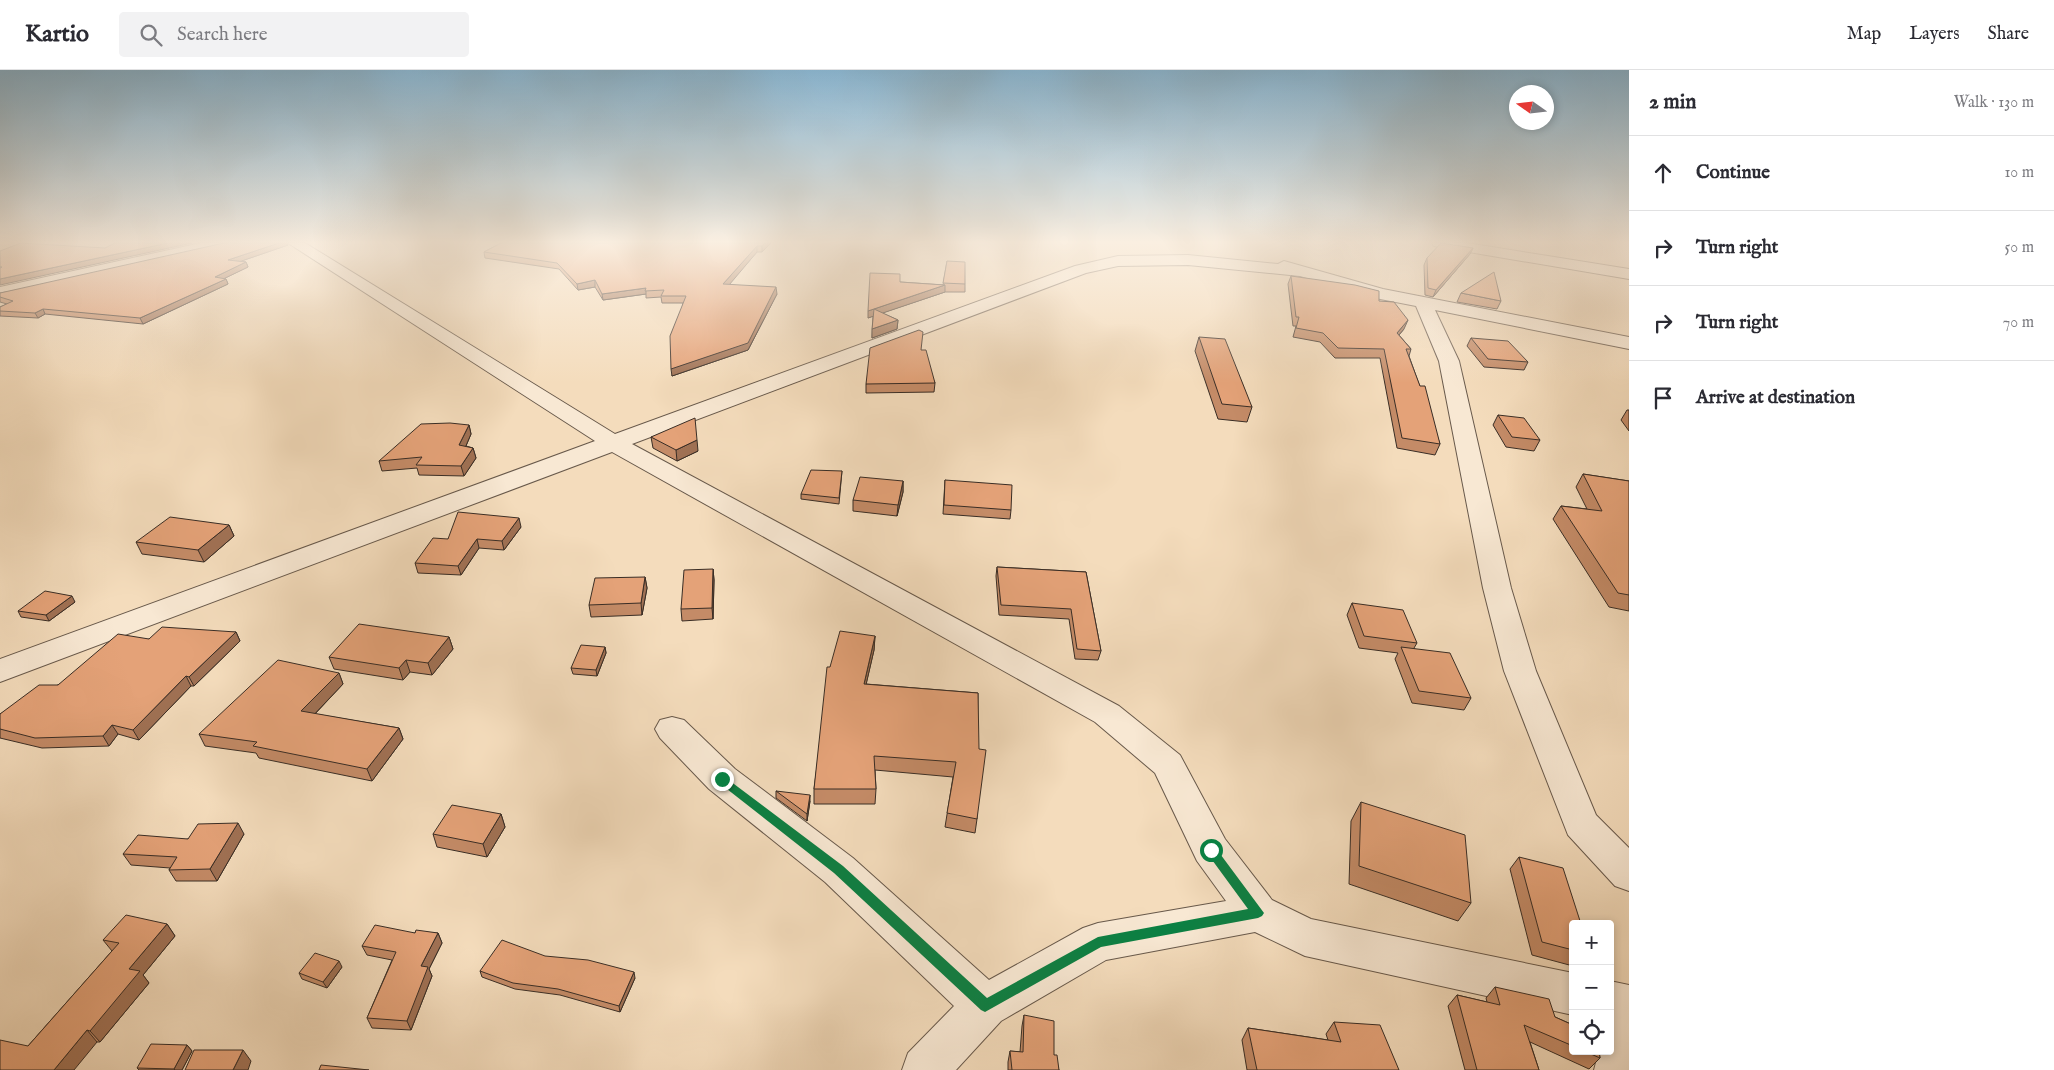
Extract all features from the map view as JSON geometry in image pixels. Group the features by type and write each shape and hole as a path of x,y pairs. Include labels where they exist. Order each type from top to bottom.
{"street":[{"path":"369,290 615,444 1107,714 1168,764 1211,850 1258,913 1305,937 1569,993"},
{"path":"0,671 1026,290"},
{"path":"1366,290 1629,343"},
{"path":"1422,301 1449,361 1498,588 1520,671 1581,824 1629,874"},
{"path":"672,729 722,779 838,870 985,1006"},
{"path":"925,1070 985,1006 1098,942 1258,913"},
{"path":"1614,1003 1629,1006"},
{"path":"1617,1070 1629,1023"}],"building":[{"path":"15,290 202,290 140,318 43,309 35,313 0,311 0,307 13,301 0,297 0,293"},
{"path":"600,290 634,290 602,294"},
{"path":"645,290 775,290 748,343 671,369 670,336 686,296 661,296 664,290"},
{"path":"869,290 931,290 868,311"},
{"path":"1293,290 1374,290 1379,291 1379,301 1394,302 1408,320 1397,333 1411,349 1406,349 1420,386 1425,386 1440,444 1402,438 1384,349 1338,348 1323,333 1296,328 1299,317 1296,317"},
{"path":"1466,290 1498,290 1501,301 1461,293"},
{"path":"874,309 898,320 872,329"},
{"path":"919,330 923,332 921,350 926,350 935,383 866,384 870,348"},
{"path":"1199,337 1225,339 1252,407 1222,404"},
{"path":"1471,338 1508,341 1528,362 1488,359"},
{"path":"1498,415 1524,418 1540,440 1512,437"},
{"path":"695,418 697,440 676,450 651,437"},
{"path":"450,423 469,425 459,445 473,448 461,466 416,465 422,457 379,461 421,424"},
{"path":"811,470 842,471 839,498 801,494"},
{"path":"1583,474 1629,481 1629,595 1618,593 1561,506 1602,511"},
{"path":"860,477 903,481 898,505 853,500"},
{"path":"945,480 1012,485 1011,510 944,505"},
{"path":"458,512 519,518 502,541 477,539 458,566 415,563 433,538 448,539"},
{"path":"170,517 229,525 198,550 136,542"},
{"path":"997,567 1086,572 1101,651 1077,649 1071,609 1001,605"},
{"path":"713,569 712,608 681,609 684,570"},
{"path":"645,577 641,603 589,605 595,578"},
{"path":"45,591 72,596 46,615 18,611"},
{"path":"1352,603 1403,610 1417,643 1364,636"},
{"path":"359,624 449,637 428,663 406,660 399,668 329,657"},
{"path":"162,627 236,632 189,677 186,676 133,730 112,725 103,736 35,738 0,729 0,714 39,685 58,685 118,634 149,639"},
{"path":"840,631 875,636 864,684 978,693 979,749 986,750 977,819 947,813 956,762 874,756 876,789 814,789 827,667 830,667"},
{"path":"581,645 605,647 596,670 571,668"},
{"path":"1401,647 1450,653 1471,698 1419,691"},
{"path":"278,660 339,673 301,711 399,728 367,769 253,746 257,742 199,734"},
{"path":"776,791 810,795 807,814"},
{"path":"1361,802 1465,835 1471,903 1359,866"},
{"path":"452,805 501,814 483,844 433,834"},
{"path":"238,823 210,869 169,870 177,857 123,854 138,835 188,839 198,824"},
{"path":"1519,857 1563,868 1580,920 1569,920 1569,949 1542,942"},
{"path":"126,915 167,924 129,969 140,971 90,1031 87,1030 54,1070 0,1070 0,1040 28,1046 119,943 103,940"},
{"path":"375,925 415,933 416,930 438,933 421,966 428,967 407,1021 367,1018 396,952 362,946"},
{"path":"502,940 545,956 588,960 634,972 619,1006 558,989 513,983 480,971"},
{"path":"315,953 339,961 323,982 299,973"},
{"path":"1495,987 1549,999 1555,1017 1569,1023 1569,1044 1524,1025 1539,1070 1477,1070 1457,995 1500,1005"},
{"path":"1024,1015 1054,1021 1054,1055 1057,1055 1059,1070 1012,1070 1010,1051 1023,1052"},
{"path":"1334,1022 1380,1025 1399,1070 1257,1070 1248,1028 1341,1042"},
{"path":"151,1044 187,1045 174,1069 137,1068"},
{"path":"194,1050 243,1050 233,1070 185,1070"},
{"path":"321,1065 369,1070 319,1070"}],"route":[{"path":"722,779 838,870 985,1006 1098,942 1258,913 1211,850"}]}
